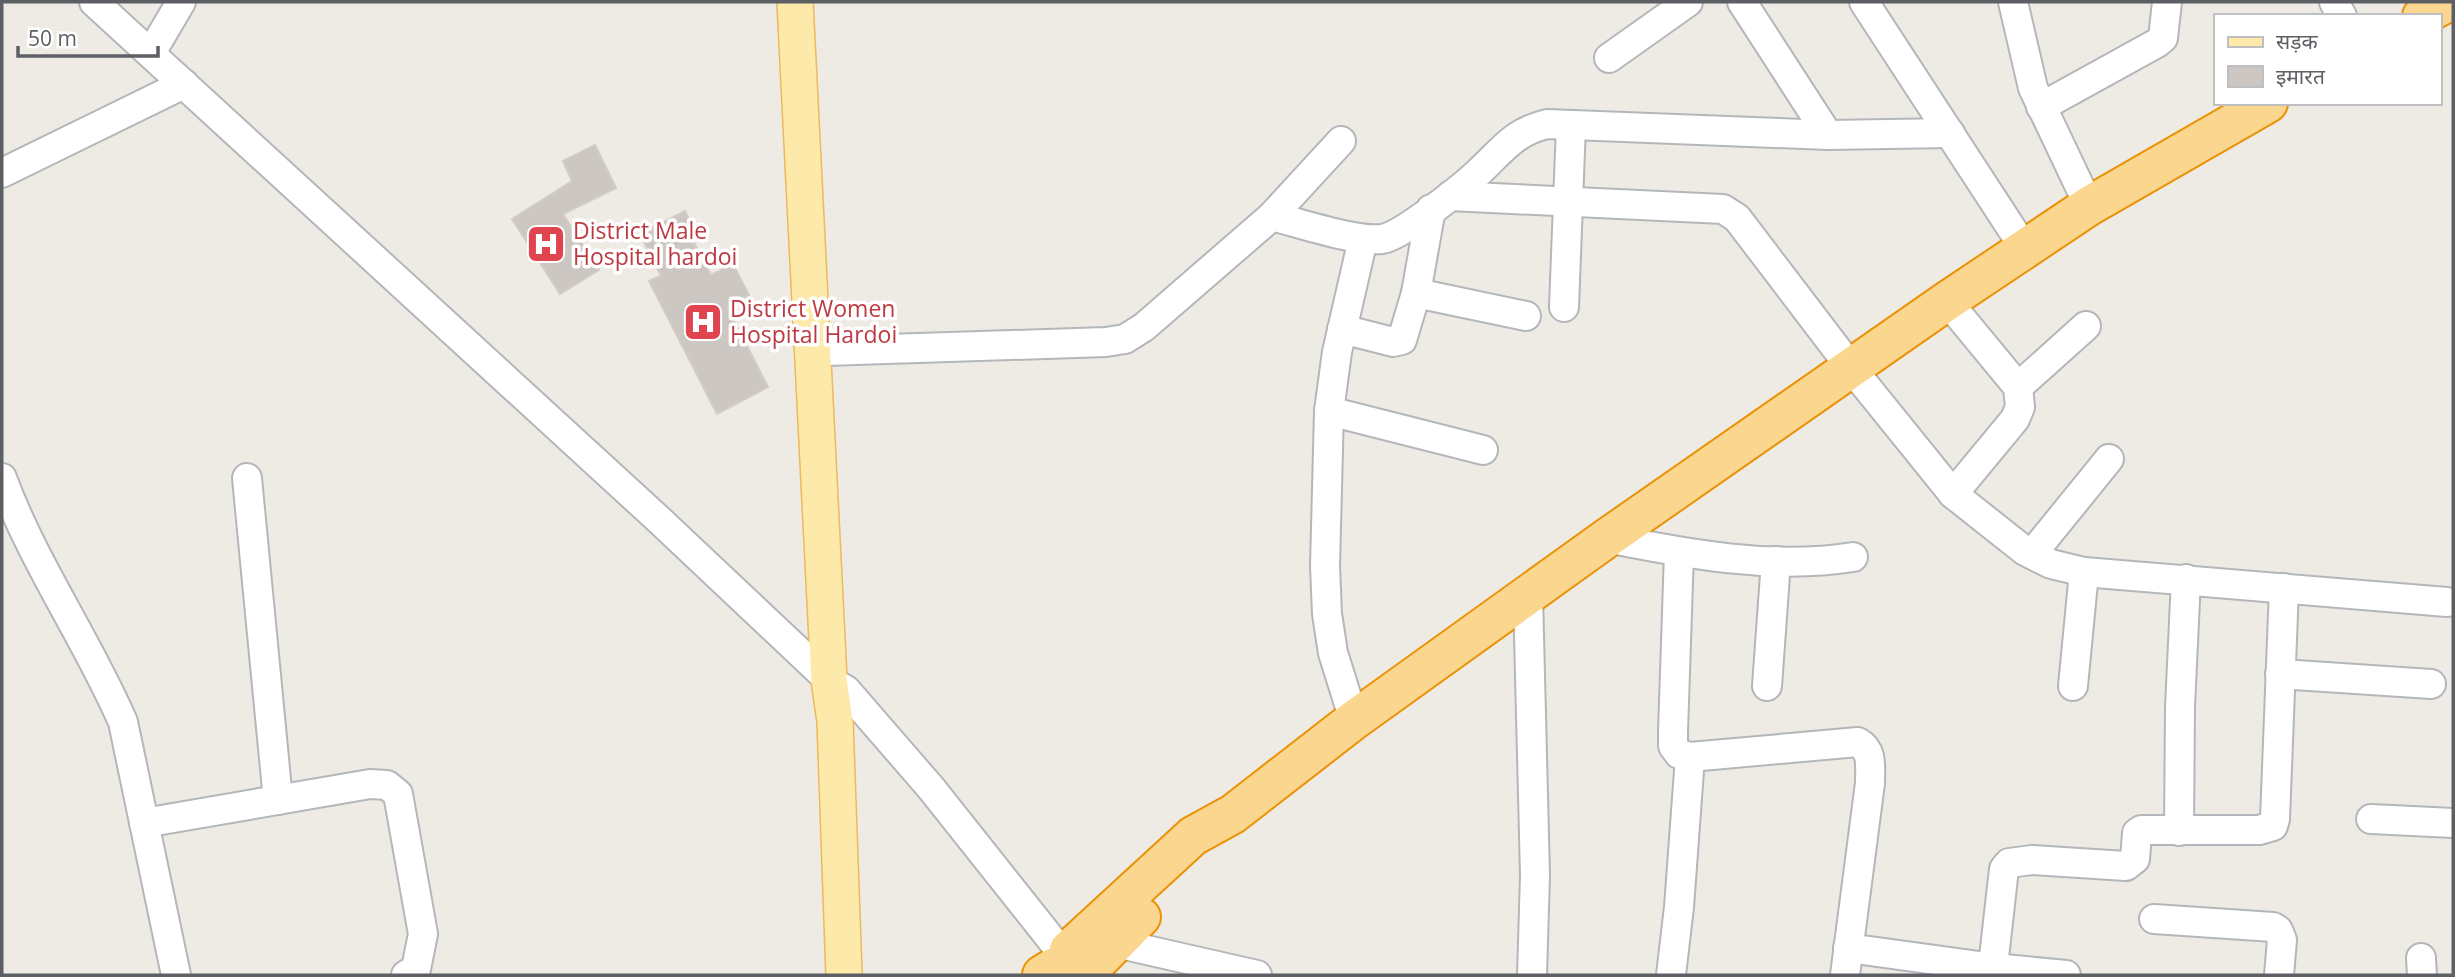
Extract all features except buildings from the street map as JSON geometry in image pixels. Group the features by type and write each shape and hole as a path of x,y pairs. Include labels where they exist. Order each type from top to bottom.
{"highway":[{"path":"2427,14 2448,2"},
{"path":"1066,966 1194,836 1233,814 1354,720 1528,594 1947,301 2089,206 2265,105"},
{"path":"1066,966 1116,943 1205,854 1233,814"}],"main road":[{"path":"795,2 836,697"},
{"path":"811,2 826,351 844,975"}],"street":[{"path":"93,2 656,517 836,697 932,788 1066,966"},
{"path":"151,53 181,2"},
{"path":"1609,58 1688,2"},
{"path":"1742,2 1828,135"},
{"path":"1864,2 2025,249"},
{"path":"2013,2 2033,88 2089,206"},
{"path":"2041,107 2157,43 2163,38 2167,2"},
{"path":"2,173 184,84"},
{"path":"1272,216 1363,239 1392,237 1467,184 1517,135 1547,124 1828,135 1950,132"},
{"path":"1564,307 1571,125"},
{"path":"826,351 1106,342 1125,339 1144,327 1272,216 1341,141"},
{"path":"1441,202 1569,202 1724,209 1737,218 1852,369 1953,494 2032,554 2051,564 2084,572 2447,602"},
{"path":"1342,329 1393,342 1402,340 1441,202"},
{"path":"1354,720 1333,653 1327,614 1325,566 1329,411 1342,329 1363,239"},
{"path":"1416,293 1527,316"},
{"path":"1947,301 2018,387 2020,407 2015,419 1953,494"},
{"path":"2018,387 2086,326"},
{"path":"1329,411 1483,450"},
{"path":"2032,554 2109,459"},
{"path":"2,478 20,521 108,687 123,722 176,975"},
{"path":"247,478 278,800"},
{"path":"1607,538 1679,552 1776,561 1853,557"},
{"path":"1679,552 1674,746 1679,754 1690,757 1858,742 1865,746 1870,762 1870,783 1847,962 2066,975"},
{"path":"1767,686 1776,561"},
{"path":"2073,685 2084,572"},
{"path":"2179,831 2180,706 2186,579"},
{"path":"1993,972 2004,869 2009,863 2032,860 2126,866 2135,859 2137,833 2141,830 2259,830 2273,826 2284,588"},
{"path":"1528,594 1535,875 1532,975"},
{"path":"2280,674 2431,684"},
{"path":"1671,975 1690,757"},
{"path":"144,822 370,784 387,785 398,794 423,934 415,973"},
{"path":"2371,819 2453,823"},
{"path":"2154,919 2273,928 2281,934 2282,940 2280,975"},
{"path":"1116,943 1257,975"}],"place":[{"name":"District Male Hospital hardoi","path":"546,244"},
{"name":"District Women Hospital Hardoi","path":"703,322"}]}
